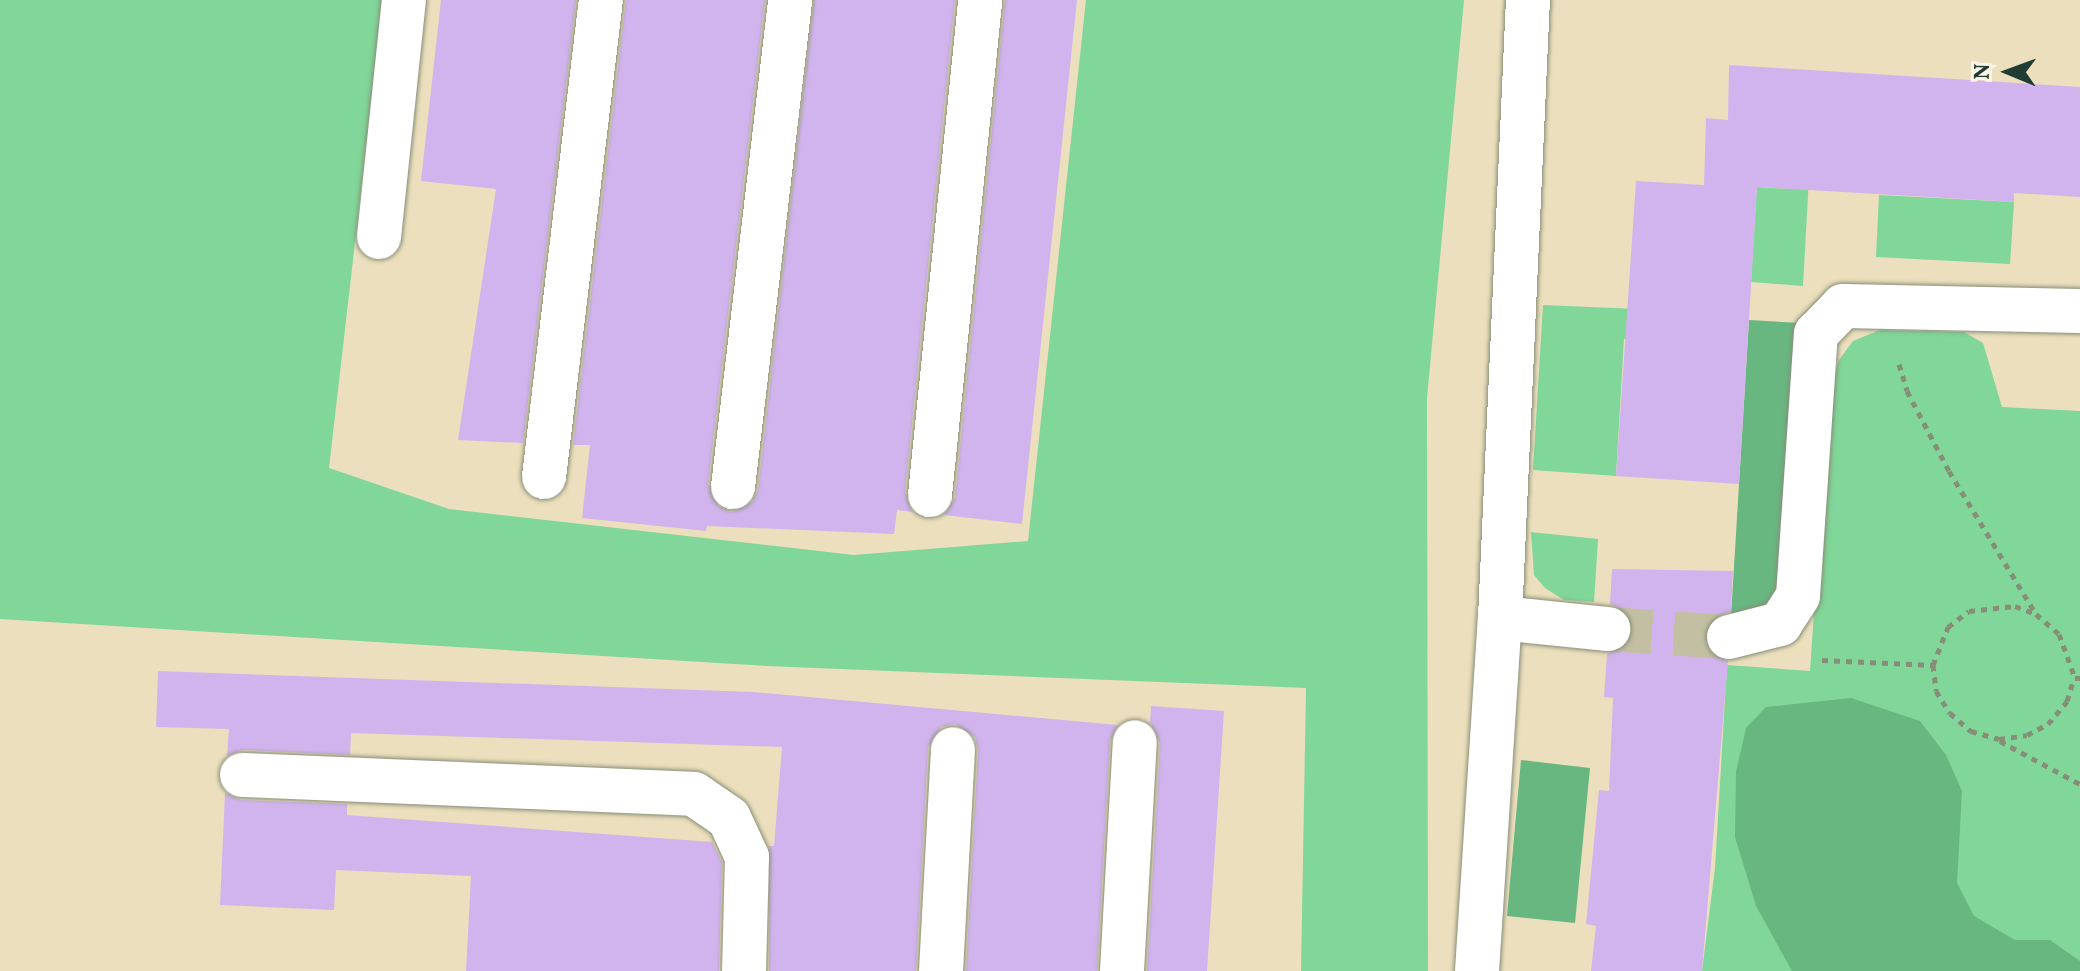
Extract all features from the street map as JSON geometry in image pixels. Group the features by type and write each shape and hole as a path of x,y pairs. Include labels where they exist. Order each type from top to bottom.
{"street":[{"path":"379,237 404,0"},
{"path":"544,477 601,0"},
{"path":"733,487 790,0"},
{"path":"930,495 980,0"},
{"path":"1477,971 1500,618 1528,0"},
{"path":"1729,637 1780,624 1798,596 1816,334 1843,306 1888,303 2080,311"},
{"path":"1500,618 1608,629"},
{"path":"1122,971 1135,742"},
{"path":"941,971 953,749"},
{"path":"242,775 694,794 729,818 747,857 744,971"}],"path":[{"path":"1888,303 1907,391 2036,614 2059,634 2077,678 2067,701 2048,724 2027,735 1995,738"},
{"path":"2036,614 2015,606 1969,611 1948,627 1933,665 1936,691 1950,713 1971,731 1995,738 2080,784"},
{"path":"1817,659 1933,665"}],"green space":[{"path":"0,0 383,0 329,468 449,509 854,555 1028,541 1086,0 1464,0 1427,398 1428,971 1301,971 1306,688 767,666 0,619"},
{"path":"1809,178 1803,286 1751,282 1757,187 1790,189"},
{"path":"1879,195 2014,202 2010,264 1876,257"},
{"path":"1543,305 1638,309 1637,339 1624,339 1616,476 1533,470"},
{"path":"1749,320 1802,323 1778,607 1731,616"},
{"path":"1880,330 1964,332 1983,343 2002,407 2080,411 2080,971 1702,971 1715,868 1727,665 1810,671 1829,390 1839,360 1853,341"},
{"path":"1531,532 1598,539 1594,602 1564,600 1545,588 1534,575"},
{"path":"1851,698 1920,721 1946,755 1962,791 1957,883 1974,916 2015,940 2050,940 2080,961 2080,971 1792,971 1756,906 1735,837 1736,772 1746,728 1766,707"},
{"path":"1521,760 1590,768 1575,923 1507,916"}],"building":[{"path":"441,0 576,0 523,443 458,440 496,189 421,181"},
{"path":"626,0 765,0 708,484 718,506 731,512 752,502 758,490 814,0 955,0 905,492 912,512 897,510 894,534 707,526 706,531 582,518 590,445 573,445"},
{"path":"1005,0 1077,0 1022,524 944,515 955,498"},
{"path":"1729,65 2080,87 2080,197 2014,193 2014,202 1757,187 1739,484 1616,476 1636,181 1704,185 1706,118 1728,120"},
{"path":"1612,569 1733,571 1731,611 1712,619 1705,631 1711,654 1728,661 1702,971 1591,971 1596,926 1586,924 1599,790 1609,791 1613,698 1604,697 1607,654 1628,644 1633,631 1623,609 1610,604"},
{"path":"158,671 753,692 1118,725 1110,741 1097,971 966,971 978,750 975,737 955,724 941,727 928,748 916,971 769,971 769,846 774,846 782,747 351,733 350,755 243,750 227,756 229,729 156,727"},
{"path":"1151,706 1224,711 1207,971 1147,971 1160,743 1150,722"},
{"path":"225,793 241,800 347,804 347,815 712,842 722,862 719,971 466,971 471,876 336,870 334,910 220,905"}],"tunnel":[{"path":"1608,629 1729,637"}]}
